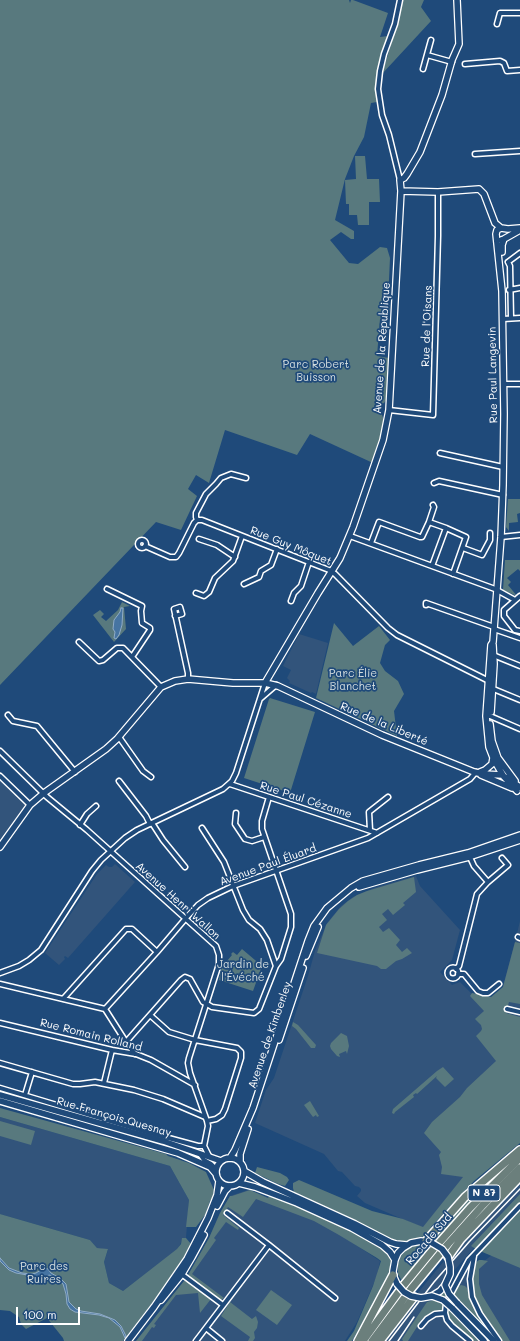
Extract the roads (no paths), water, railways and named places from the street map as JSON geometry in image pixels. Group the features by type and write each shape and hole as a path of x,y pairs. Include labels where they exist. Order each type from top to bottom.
{"highway":[{"path":"429,1242 465,1196 520,1150"},
{"name":"Rocade Sud","path":"363,1341 403,1286 436,1247 480,1198 520,1158"},
{"name":"Rocade Sud","path":"372,1341 411,1288 448,1244 483,1205 520,1168"},
{"path":"448,1257 456,1244 520,1177"},
{"path":"358,1341 393,1275"},
{"path":"380,1341 396,1318 414,1297"}],"street":[{"path":"400,0 395,24 384,54 378,89 382,115 400,180 407,174 420,152 442,95 459,44 457,0"},
{"path":"497,24 500,14 520,13"},
{"path":"423,69 431,40"},
{"path":"427,55 452,62"},
{"path":"465,64 500,61 504,63 507,71 520,70"},
{"path":"475,154 520,151"},
{"name":"Avenue de la République","path":"265,682 340,558 350,536 380,451 389,410 401,191 400,180"},
{"name":"Rue Paul Langevin","path":"438,192 479,189 484,194 504,262"},
{"path":"401,191 438,192"},
{"name":"Rue de l'Oisans","path":"389,410 432,415 438,192"},
{"path":"492,218 495,223 508,233 505,238"},
{"path":"503,228 520,229 500,240 496,235 497,230 503,228"},
{"name":"Rue Paul Langevin","path":"505,238 501,247 504,262 502,282 504,384 503,495 487,731 492,756 502,775 508,783 519,789"},
{"path":"510,318 510,266 504,262 520,253"},
{"path":"510,290 520,288"},
{"path":"503,319 520,318"},
{"path":"504,384 520,384"},
{"path":"440,453 504,467"},
{"path":"145,546 170,557 176,557 180,553 193,525 197,520 196,513 206,494 221,478 231,474 246,478"},
{"path":"434,483 439,481 503,495"},
{"path":"371,543 379,522 420,538 422,537 429,522 434,507 433,505"},
{"name":"Rue Guy Môquet","path":"197,520 202,520 332,571 388,628 397,635 491,681"},
{"path":"429,522 465,535 466,538 453,574"},
{"path":"432,566 446,528"},
{"path":"462,548 482,555 490,540 490,533"},
{"path":"501,537 520,535"},
{"path":"196,593 204,596 209,592 215,578 233,561 242,536"},
{"path":"350,536 497,590 515,600"},
{"path":"199,540 217,545 235,557"},
{"path":"244,584 259,577 261,571 271,565 277,550"},
{"path":"291,601 294,593 301,586 309,562"},
{"path":"107,589 142,606 140,611 142,623 150,628 150,630 132,657"},
{"path":"520,596 504,610 504,616 515,630 520,631"},
{"path":"426,605 426,603 520,638"},
{"path":"175,616 188,673 188,679"},
{"path":"79,642 99,661 103,660 119,647 123,648 161,687"},
{"path":"492,655 520,666"},
{"path":"0,847 30,805 44,793 106,749 119,737 161,687 175,681 188,679 234,683 265,682 236,773 230,784 215,794 130,834 92,871 41,950 19,966 0,973"},
{"name":"Rue de la Liberté","path":"265,682 382,735 519,789"},
{"path":"260,700 276,686"},
{"path":"491,688 520,700"},
{"path":"8,715 13,720 37,726 75,772"},
{"path":"488,716 520,729"},
{"name":"Rue Paul Langevin","path":"488,716 492,741 498,758 519,789"},
{"path":"119,737 143,771 151,778"},
{"name":"Avenue Henri Wallon","path":"0,751 44,793 216,946 219,955 219,964 188,1063 208,1126 201,1163"},
{"path":"475,772 482,772 492,764 492,756"},
{"path":"502,765 504,769 502,775"},
{"name":"Rue de la Liberté","path":"475,772 502,775"},
{"name":"Avenue Paul Éluard","path":"105,1008 198,905 208,898 233,886 353,844 377,834 465,782 475,772"},
{"name":"Rue de la Liberté","path":"486,777 497,780 502,775"},
{"path":"0,776 30,805"},
{"path":"119,781 185,867"},
{"name":"Rue Paul Cézanne","path":"230,784 370,830 377,834"},
{"path":"126,1042 181,980 186,977 190,979 203,1002 212,1007 254,1013 259,1009 276,966 281,959 292,920 277,870 264,837 261,823 268,797"},
{"path":"370,830 369,812 388,797"},
{"path":"80,825 87,814 96,806"},
{"path":"236,813 235,824 246,839 252,841 264,837"},
{"path":"202,828 224,862 243,910 249,920 260,930 267,940 276,966"},
{"name":"Avenue de Kimberley","path":"468,855 520,836"},
{"name":"Avenue de Kimberley","path":"230,1158 253,1108 308,941 314,926 327,908 351,888 363,882 416,866 468,855 520,840"},
{"path":"468,855 474,866 488,882"},
{"path":"456,969 459,966 476,894 508,865 502,858"},
{"name":"Avenue de Kimberley","path":"240,1162 245,1135 284,1027 308,951 322,916"},
{"path":"63,999 126,929 132,929 157,952"},
{"path":"456,969 450,969 448,972 450,978 453,979 458,974 464,974 478,991 483,993 488,993 499,984"},
{"path":"456,969 458,974"},
{"path":"0,984 105,1008 126,1042 136,1054"},
{"path":"507,1009 520,1012"},
{"path":"0,1063 73,1084 95,1082 134,1090 163,1099 206,1119 216,1119 222,1115 242,1055 236,1048 195,1040 169,1032 150,1015"},
{"name":"Rue Romain Rolland","path":"0,1023 112,1050 136,1054 151,1060 195,1085"},
{"path":"104,1083 112,1050"},
{"path":"25,1095 32,1072"},
{"path":"0,1088 198,1146 203,1150 204,1160 211,1164 219,1181 217,1195 198,1239 180,1272"},
{"name":"Rue François Quesnay","path":"0,1095 163,1141 203,1150 209,1157 221,1161"},
{"name":"Rue François Quesnay","path":"0,1101 178,1153 210,1167 216,1172"},
{"path":"216,1172 221,1161 230,1158 237,1160 240,1162 244,1171 244,1176 239,1183"},
{"path":"244,1171 265,1183 355,1224 390,1242 407,1245"},
{"path":"219,1181 224,1185 230,1186 239,1183 255,1187 298,1203 368,1236 390,1252 395,1260"},
{"path":"128,1341 200,1243 219,1200 230,1186"},
{"path":"470,1341 447,1320 445,1313 446,1303 470,1260 520,1206"},
{"path":"227,1213 335,1298"},
{"path":"416,1242 429,1242 439,1246 448,1257 450,1272 445,1285 440,1291 432,1296 421,1298 414,1297 404,1292 397,1284 393,1275 395,1260 398,1253 407,1245 416,1242"},
{"path":"196,1341 269,1245"},
{"path":"476,1253 467,1283 475,1306 499,1341"},
{"path":"180,1272 223,1304"},
{"path":"458,1283 467,1283"},
{"path":"445,1285 449,1294 494,1341"},
{"path":"432,1296 443,1300 484,1341"},
{"path":"421,1326 427,1319 435,1314 445,1313"},
{"path":"206,1328 222,1341"}],"railway":[{"path":"389,1341 434,1282 469,1242 520,1189"},
{"path":"398,1341 414,1317"}],"park label":[{"name":"Parc Robert Buisson","path":"316,371"},
{"name":"Parc Élie Blanchet","path":"353,680"},
{"name":"Jardin de l'Évéché","path":"243,971"},
{"name":"Parc des Ruires","path":"44,1273"}]}
